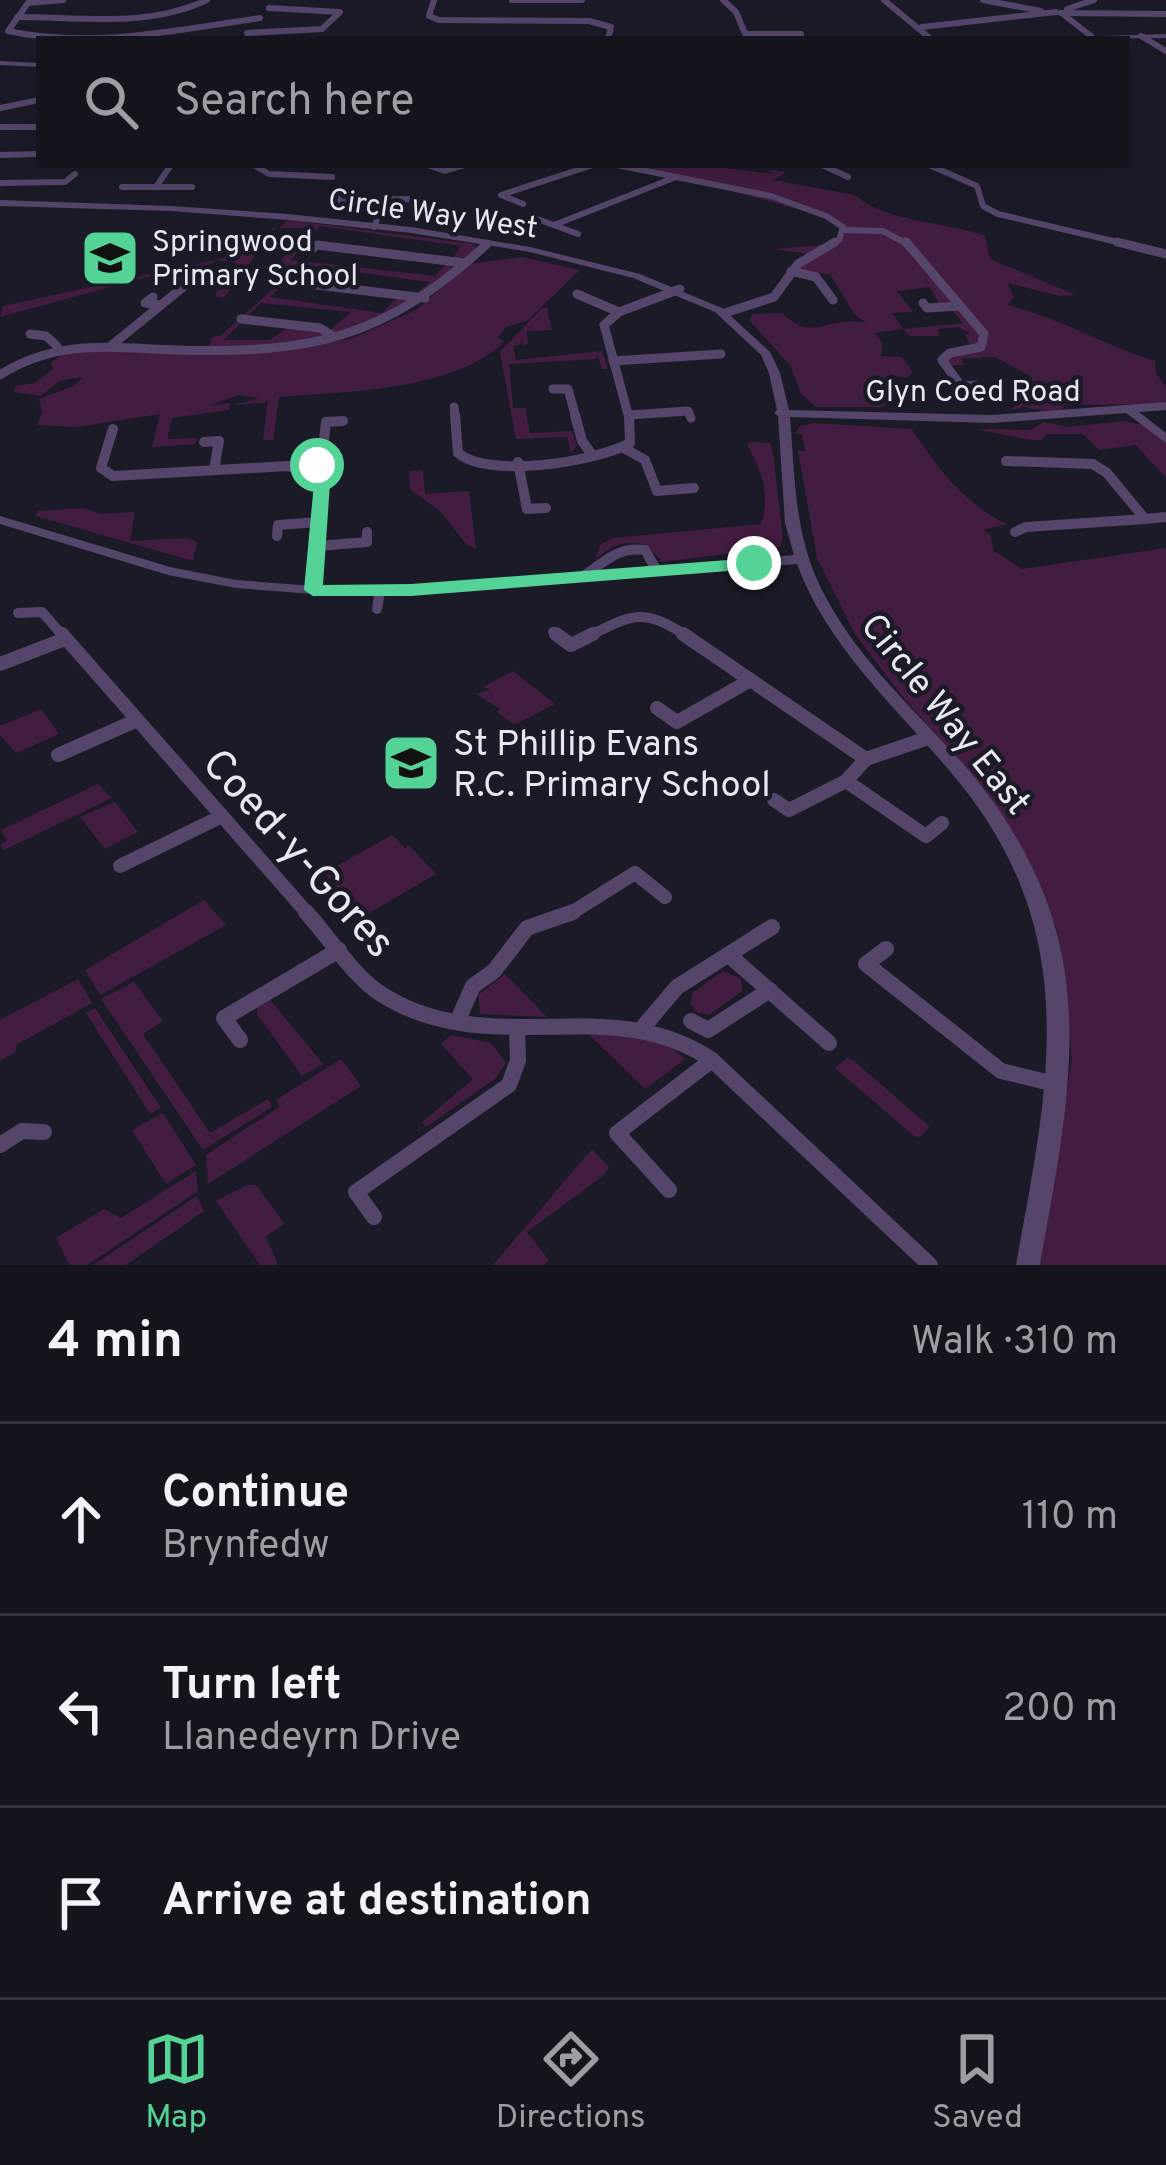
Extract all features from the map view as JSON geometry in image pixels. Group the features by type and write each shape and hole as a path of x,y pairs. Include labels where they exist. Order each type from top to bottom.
{"street":[{"path":"63,0 31,3 8,29 15,34 78,36"},
{"path":"17,17 147,15 191,8 207,0"},
{"path":"244,36 275,0"},
{"path":"434,0 429,16 439,20"},
{"path":"512,0 582,0"},
{"path":"723,0 736,12 747,36"},
{"path":"884,0 929,36"},
{"path":"983,0 1056,13 1091,36 1166,36"},
{"path":"1056,13 1094,0"},
{"path":"244,36 322,28 340,12 268,8"},
{"path":"922,27 1056,13 1166,14"},
{"path":"126,36 260,18"},
{"path":"416,26 439,20 589,21 611,27 609,36"},
{"path":"765,36 801,34"},
{"path":"1141,36 1166,51"},
{"path":"0,68 36,65"},
{"path":"0,108 36,101"},
{"path":"0,128 36,125"},
{"path":"0,154 36,154"},
{"path":"155,187 170,168"},
{"path":"257,168 278,175 332,177"},
{"path":"523,204 501,195 584,168"},
{"path":"632,168 820,213 844,230 884,231 904,241 986,341 978,349 950,353 942,360 961,386 977,385"},
{"path":"828,168 848,177"},
{"path":"936,168 977,186 983,206 998,214 1166,254"},
{"path":"0,183 65,182 75,174"},
{"path":"270,190 278,175"},
{"path":"554,225 676,177"},
{"path":"122,187 192,187"},
{"path":"342,193 340,200 418,199 426,208 451,209 450,213"},
{"path":"374,227 385,199"},
{"name":"Circle Way West","path":"0,203 210,211 374,227 593,262 680,289 725,313 765,350 775,373 781,416"},
{"path":"532,217 578,234"},
{"path":"725,313 775,296 791,271 839,240 844,230"},
{"path":"0,375 57,346 231,349 333,336 392,317 425,298 487,244"},
{"path":"312,249 317,245 465,263"},
{"path":"791,271 819,279 833,300"},
{"path":"112,345 157,301 193,278 180,277"},
{"path":"284,281 425,298"},
{"path":"454,407 460,457 475,464 593,456 624,448 634,435 604,329 619,312 680,289"},
{"path":"577,294 619,312"},
{"path":"922,303 927,308 960,306"},
{"path":"242,319 320,328 333,336"},
{"path":"30,334 46,336 57,346"},
{"path":"613,361 721,355"},
{"path":"0,362 14,364"},
{"path":"553,389 568,389 582,441 593,456"},
{"path":"629,415 688,411 691,419"},
{"name":"Glyn Coed Road","path":"781,416 993,425 1156,419"},
{"name":"Circle Way East","path":"781,416 793,528 814,588 866,669 990,810 1038,906 1056,977 1059,1085 1028,1265"},
{"path":"313,470 322,457 326,422 343,421"},
{"path":"113,429 100,468 106,474 287,466 313,470 322,483 313,590"},
{"path":"204,442 219,441 214,470"},
{"path":"624,448 645,460 657,491 694,488"},
{"path":"1006,461 1093,464 1107,473 1145,519"},
{"path":"518,462 527,509 546,508"},
{"path":"1015,532 1026,527 1166,517"},
{"path":"0,520 168,571 236,584 313,590 380,591 802,559"},
{"path":"277,536 278,525 319,522"},
{"path":"318,546 367,542 367,532"},
{"path":"582,577 624,548 649,554 657,572"},
{"path":"770,562 814,588"},
{"path":"377,609 380,591"},
{"name":"Coed-y-Gores","path":"18,614 42,612 220,817 386,997 423,1016 457,1022 517,1030 644,1026 680,1038 712,1060 930,1265"},
{"path":"554,632 572,645 631,615 652,615 866,759"},
{"path":"0,664 65,639"},
{"path":"657,708 676,722 749,681"},
{"path":"58,755 135,721"},
{"path":"774,800 789,810 846,781 866,759 928,738"},
{"path":"846,781 926,836 942,824"},
{"path":"120,866 220,817"},
{"path":"457,1022 472,986 494,971 527,928 568,915 635,872 665,897"},
{"path":"644,1026 677,987 772,927"},
{"path":"886,949 866,964 974,1053 1001,1071 1059,1085"},
{"path":"240,1040 224,1018 339,950"},
{"path":"730,956 829,1043"},
{"path":"691,1022 708,1030 770,990"},
{"path":"374,1217 356,1192 508,1084 518,1060 517,1030"},
{"path":"669,1190 617,1133 712,1060"},
{"path":"0,1144 22,1131 44,1132"}],"shaded area":[{"path":"650,168 786,172 774,180 855,195 882,211 985,236 990,259 1076,295 1060,296 1008,283 1013,297 1008,305 1155,361 1156,373 1166,387 1166,404 1065,405 1059,413 1023,407 1010,411 1031,389 1032,377 995,357 961,359 964,365 946,366 942,360 973,350 965,335 971,333 958,327 938,329 939,336 910,336 903,329 874,333 883,343 881,356 902,357 913,372 906,378 890,375 904,394 883,407 816,407 801,394 790,365 749,320 753,314 782,313 803,327 867,323 855,315 830,274 791,271 810,254 773,249 822,245 816,251 844,233 836,220","holes":["930,287 941,307 953,311 963,323 903,329 892,313 913,312 897,291"]},
{"path":"287,220 474,244 476,249 467,257 452,259 461,246 320,226 291,260 435,276 449,262 465,263 391,317 290,344 208,350 212,337 220,336 298,267 281,266 282,258 300,247 306,228 280,228","holes":["304,265 430,282 417,293 400,295 382,313 270,297","261,303 351,312 328,332 286,329 269,340 224,340"]},
{"path":"277,226 224,298 216,293 228,281 222,277 237,263 216,260 199,274 176,272 166,280 150,276 0,317 3,306 242,252"},
{"path":"522,257 580,270 527,321 506,327 498,337 504,342 456,371 397,386 279,397 273,440 263,440 268,399 234,405 260,398 238,395 208,406 230,403 229,410 172,418 167,439 197,438 196,444 152,447 160,414 77,427 37,425 42,412 39,399 74,386 83,377 59,381 41,396 13,392 16,386 35,383 67,351 276,349 351,339 416,310 469,264"},
{"path":"547,308 552,330 527,331 528,344 523,345 522,338 520,345 513,346 516,360 602,351 608,369 602,369 597,354 596,359 509,364 513,408 525,408 530,433 572,431 577,446 571,453 567,437 516,439 500,352"},
{"path":"1123,421 1144,425 1166,443 1166,478 1136,445 1099,450 1083,434 1046,434 1042,440 1032,440 975,429 1030,430 1044,422 1067,427"},
{"path":"800,426 912,429 953,484 1007,524 983,530 990,534 994,551 1022,569 1166,548 1166,1265 1040,1265 1072,1059 1056,927 1013,832 969,771 855,634 817,558 798,451 805,451 802,434 795,434"},
{"path":"770,443 773,453 783,537 780,547 662,562 647,545 623,543 594,561 601,544 613,538 761,524 765,493 747,445"},
{"path":"423,470 425,494 469,491 476,549 466,544 441,512 410,489 409,471"},
{"path":"84,508 100,514 135,512 130,541 188,538 197,542 193,561 36,516 38,511"},
{"path":"513,671 555,704 514,725 476,694 491,689 483,687"},
{"path":"41,709 59,734 16,753 0,735 0,726"},
{"path":"98,784 112,798 4,850 0,845 7,840 1,830"},
{"path":"115,802 138,832 105,849 80,817"},
{"path":"392,835 406,849 408,844 436,874 364,916 324,873"},
{"path":"204,900 226,925 100,995 85,970"},
{"path":"723,971 741,979 742,991 709,1015 696,1012 690,1003 692,993"},
{"path":"505,974 547,1017 480,1014 478,995"},
{"path":"78,979 92,1003 16,1045 16,1052 0,1061 0,1020"},
{"path":"134,982 163,1021 143,1034 210,1133 268,1099 272,1107 203,1150 101,999"},
{"path":"267,996 323,1064 302,1076 257,1014 257,1005"},
{"path":"95,1008 161,1108 150,1114 86,1013"},
{"path":"606,1032 665,1043 685,1059 645,1089 590,1035"},
{"path":"451,1035 491,1043 506,1063 495,1079 426,1127 422,1122 473,1079 441,1044"},
{"path":"847,1058 930,1127 920,1137 914,1136 835,1068"},
{"path":"341,1059 361,1086 208,1184 206,1155 279,1107 276,1100"},
{"path":"163,1113 196,1165 166,1184 132,1130"},
{"path":"592,1149 609,1167 604,1175 527,1232 549,1260 544,1265 493,1265"},
{"path":"196,1171 198,1191 87,1265 69,1265 56,1238 104,1209 121,1218"},
{"path":"256,1185 285,1224 266,1236 278,1265 260,1265 216,1201"},
{"path":"197,1196 204,1211 126,1265 93,1265"}],"place":[{"name":"Springwood Primary School","path":"110,258"},
{"name":"St Phillip Evans R.C. Primary School","path":"411,763"}],"route":[{"path":"317,465 313,470 322,483 313,590 411,590 754,563"}]}
